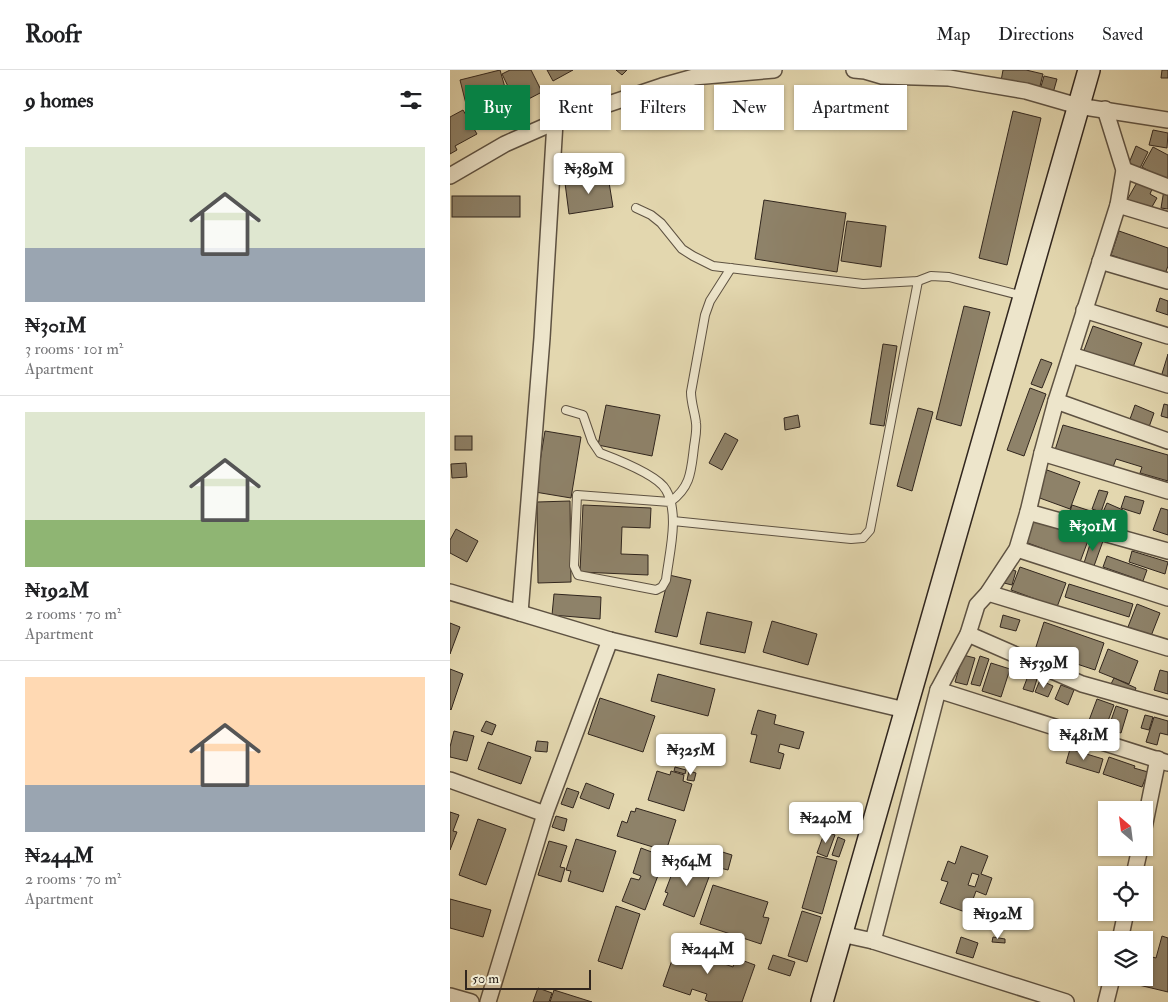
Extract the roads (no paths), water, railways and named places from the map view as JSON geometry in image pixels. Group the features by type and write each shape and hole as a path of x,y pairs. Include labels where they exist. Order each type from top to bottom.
{"main road":[{"path":"822,1002 1089,70"}],"street":[{"path":"611,103 694,77 774,70"},
{"path":"854,70 949,78 1026,91 1078,106 1168,120"},
{"path":"873,941 938,690 968,634 977,605 988,593 1017,549 1056,401 1118,205 1124,170 1105,109"},
{"path":"450,176 505,144 540,129"},
{"path":"520,613 542,338 555,130"},
{"path":"1124,170 1168,187"},
{"path":"1118,205 1168,220"},
{"path":"1100,262 1168,281"},
{"path":"1084,310 1168,336"},
{"path":"1070,355 1168,385"},
{"path":"1056,401 1168,441"},
{"path":"1042,453 1168,491"},
{"path":"1028,512 1168,551"},
{"path":"1017,549 1168,598"},
{"path":"450,592 610,640 905,710"},
{"path":"988,593 1168,648"},
{"path":"968,634 1082,684 1168,708"},
{"path":"488,1002 545,814 610,640"},
{"path":"938,690 1163,761 1152,801"},
{"path":"450,780 545,814"},
{"path":"841,934 873,941 1066,1002"},
{"path":"1106,1002 1110,986"},
{"path":"450,996 471,1002"}],"lane":[{"path":"636,208 661,223 682,249 713,266 863,284 918,281 931,276 949,277 1024,296"},
{"path":"566,410 583,415 592,441 600,454 620,460 658,481 666,488 670,502 673,521 666,580 662,587 656,590 578,575 574,566 578,495 670,502 685,487 691,474 696,424 691,392 702,335 710,301 731,268"},
{"path":"673,521 852,540 863,538 870,530 918,281"}]}
